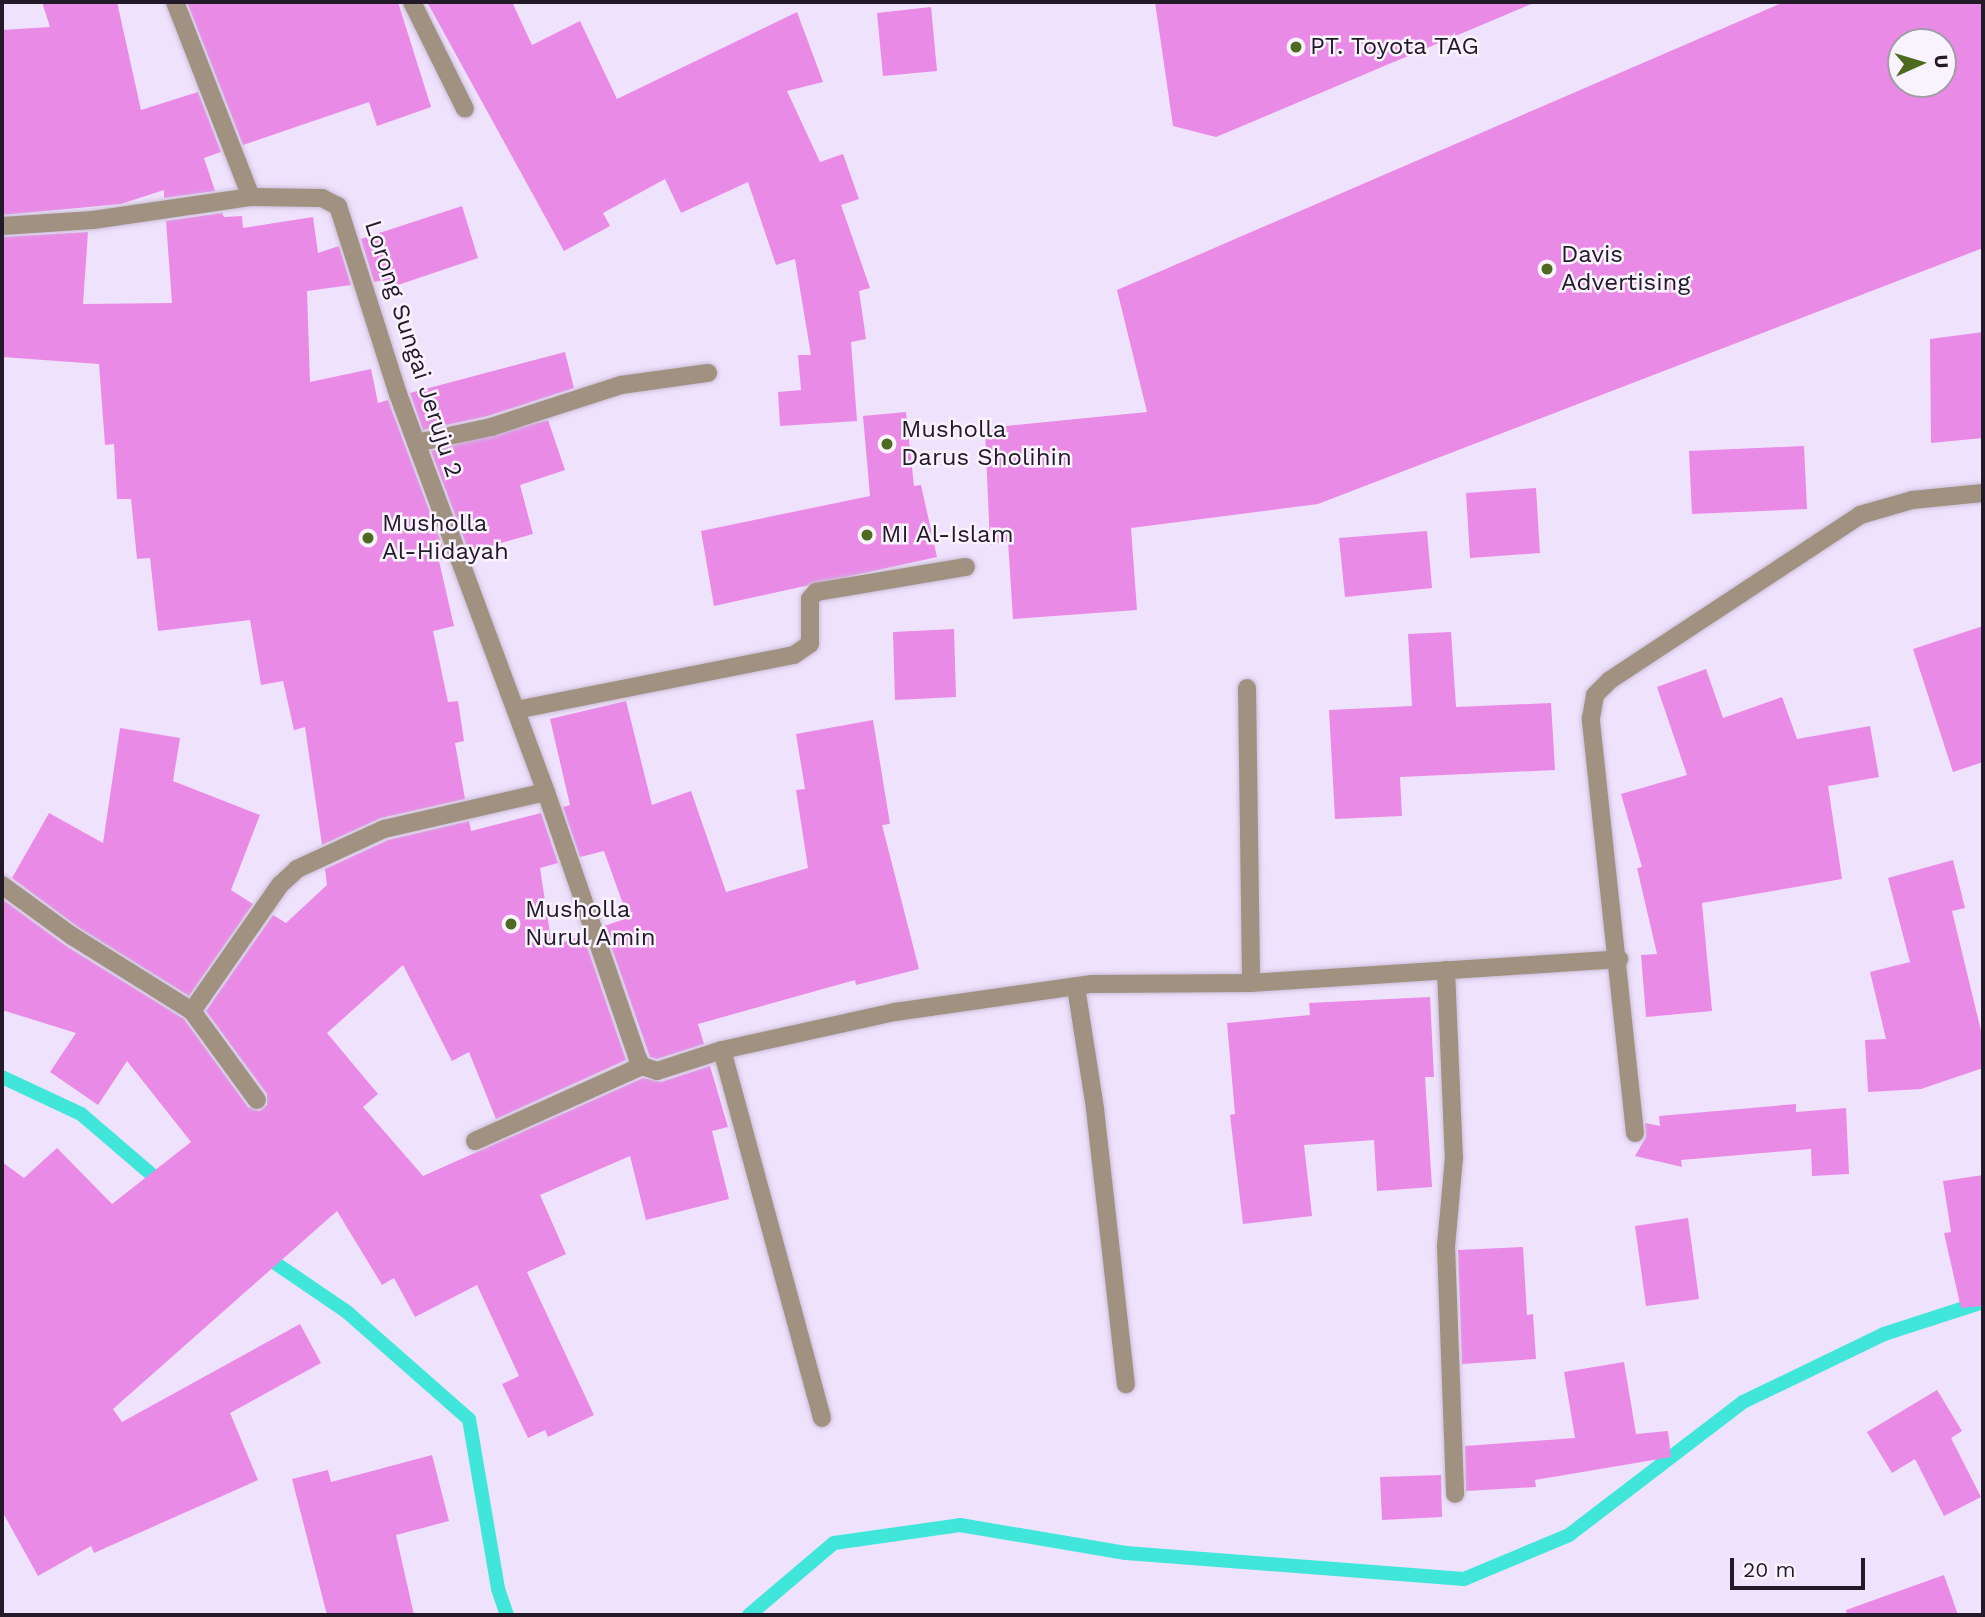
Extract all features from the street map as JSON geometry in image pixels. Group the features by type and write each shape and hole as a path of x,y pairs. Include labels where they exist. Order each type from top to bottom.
{"street":[{"path":"175,2 251,197"},
{"path":"412,2 465,109"},
{"name":"Lorong Sungai Jeruju 2","path":"2,226 93,220 251,197 322,198 343,213 416,443 546,792 642,1066"},
{"path":"416,443 491,427 621,385 708,373"},
{"path":"1635,1133 1619,959 1591,718 1595,695 1610,680 1860,515 1912,500 1983,493"},
{"path":"516,710 794,655 810,644 810,599 817,592 966,567"},
{"path":"1247,688 1251,983"},
{"path":"192,1011 280,885 298,869 384,829 546,792"},
{"path":"2,886 72,936 192,1011 257,1100"},
{"path":"475,1141 642,1066 657,1071 722,1050 895,1012 1076,986 1251,983 1619,959"},
{"path":"1446,970 1454,1157 1446,1246 1455,1494"},
{"path":"1076,986 1126,1384"},
{"path":"722,1050 822,1418"}],"building":[{"path":"42,2 117,2 141,110 198,92 221,152 204,158 215,191 164,198 164,190 121,204 2,215 2,30 50,27"},
{"path":"187,2 398,2 431,107 377,126 369,102 243,145"},
{"path":"427,2 512,2 532,45 580,21 617,99 797,12 823,82 787,91 820,162 843,154 859,199 841,205 870,288 859,291 866,339 851,342 857,421 780,426 778,392 801,390 798,355 811,355 795,259 776,265 748,182 681,213 665,179 603,213 610,226 564,251"},
{"name":"PT. Toyota TAG","path":"1155,2 1536,2 1216,137 1173,126"},
{"name":"Davis Advertising","path":"1784,2 1983,2 1983,248 1318,504 1131,528 1137,610 1013,619 1008,541 990,545 985,428 1147,412 1117,290"},
{"path":"931,7 937,71 883,76 877,13"},
{"path":"462,206 478,258 386,289 383,280 374,282 361,239"},
{"path":"222,213 224,217 242,216 243,228 313,217 318,253 339,246 351,285 307,291 310,382 371,369 378,403 388,400 447,558 439,561 454,626 433,631 448,702 458,701 464,741 455,743 465,799 381,818 322,845 305,727 294,730 283,681 261,685 250,620 158,631 150,558 137,559 131,499 117,499 114,444 105,445 99,364 2,357 2,237 88,232 83,304 172,303 166,221"},
{"path":"1983,332 1983,438 1931,443 1930,339"},
{"path":"565,352 574,388 488,416 423,430 410,393"},
{"path":"906,412 914,486 921,485 937,557 714,606 701,531 870,496 863,416"},
{"path":"548,420 565,470 520,485 533,534 469,552 431,451"},
{"path":"1804,446 1807,509 1692,514 1689,451"},
{"path":"1536,488 1540,553 1470,558 1466,493"},
{"path":"1427,531 1432,588 1345,597 1339,538"},
{"path":"1983,626 1983,762 1953,772 1913,649"},
{"path":"954,629 956,697 895,700 893,632"},
{"path":"1451,632 1456,707 1551,703 1555,770 1400,777 1402,816 1335,819 1329,710 1412,706 1408,634"},
{"path":"1706,669 1723,718 1782,697 1797,739 1870,726 1879,777 1828,786 1842,879 1702,903 1712,1011 1646,1017 1641,955 1657,954 1637,868 1642,867 1621,794 1687,775 1657,687"},
{"path":"626,701 652,805 691,791 726,892 808,868 796,790 805,789 796,734 873,720 890,824 882,825 919,969 856,985 855,980 698,1024 704,1044 657,1059 650,1057 604,926 628,918 604,851 580,857 563,807 570,805 550,719"},
{"path":"120,728 180,738 173,781 260,815 231,890 253,904 189,996 78,927 12,878 49,813 103,843"},
{"path":"541,813 558,863 540,868 552,946 583,935 626,1060 496,1119 469,1052 452,1061 403,965 327,1033 378,1094 363,1107 423,1176 643,1078 661,1082 710,1066 728,1127 712,1131 729,1199 646,1220 630,1156 540,1195 566,1254 527,1272 594,1415 548,1437 545,1430 528,1438 502,1384 519,1376 477,1285 415,1317 394,1278 382,1285 337,1211 113,1409 122,1422 300,1324 321,1363 230,1413 258,1480 94,1553 91,1546 38,1576 2,1511 2,1162 24,1178 57,1148 112,1204 191,1142 127,1061 98,1105 50,1072 76,1033 2,1010 2,899 66,946 184,1019 248,1107 259,1111 267,1105 267,1094 206,1011 273,915 286,923 327,885 325,869 388,840 469,821 471,831"},
{"path":"1953,860 1965,908 1952,911 1983,1039 1983,1068 1921,1089 1868,1092 1865,1040 1886,1039 1870,972 1910,962 1888,878"},
{"path":"1430,997 1434,1077 1425,1077 1432,1187 1377,1191 1374,1140 1304,1145 1312,1216 1243,1224 1230,1115 1235,1114 1227,1023 1310,1015 1309,1003"},
{"path":"1796,1104 1796,1112 1846,1108 1849,1174 1812,1176 1811,1149 1681,1160 1682,1167 1635,1156 1646,1137 1645,1123 1660,1126 1659,1116"},
{"path":"1983,1175 1983,1306 1961,1308 1944,1233 1951,1232 1943,1181"},
{"path":"1688,1218 1699,1299 1646,1306 1635,1226"},
{"path":"1523,1247 1527,1315 1533,1314 1536,1359 1462,1364 1458,1250"},
{"path":"1624,1362 1636,1434 1668,1431 1671,1457 1535,1480 1536,1487 1466,1491 1465,1446 1575,1438 1564,1372"},
{"path":"1937,1390 1962,1431 1951,1438 1981,1497 1944,1516 1915,1459 1892,1473 1867,1432"},
{"path":"432,1455 449,1521 396,1535 414,1615 327,1615 292,1479 328,1470 331,1482"},
{"path":"1441,1475 1442,1517 1382,1520 1380,1477"},
{"path":"1944,1575 1958,1615 1847,1615 1846,1610"}],"waterway":[{"path":"2,1077 81,1114 165,1186"},
{"path":"262,1254 347,1312 469,1419 498,1589 507,1615"},
{"path":"749,1615 834,1543 960,1525 1126,1553 1464,1579 1569,1535 1743,1402 1884,1334 1983,1302"}],"place":[{"name":"PT. Toyota TAG","path":"1296,47"},
{"name":"Davis Advertising","path":"1547,269"},
{"name":"Musholla Darus Sholihin","path":"887,444"},
{"name":"MI Al-Islam","path":"867,535"},
{"name":"Musholla Al-Hidayah","path":"368,538"},
{"name":"Musholla Nurul Amin","path":"511,924"}]}
